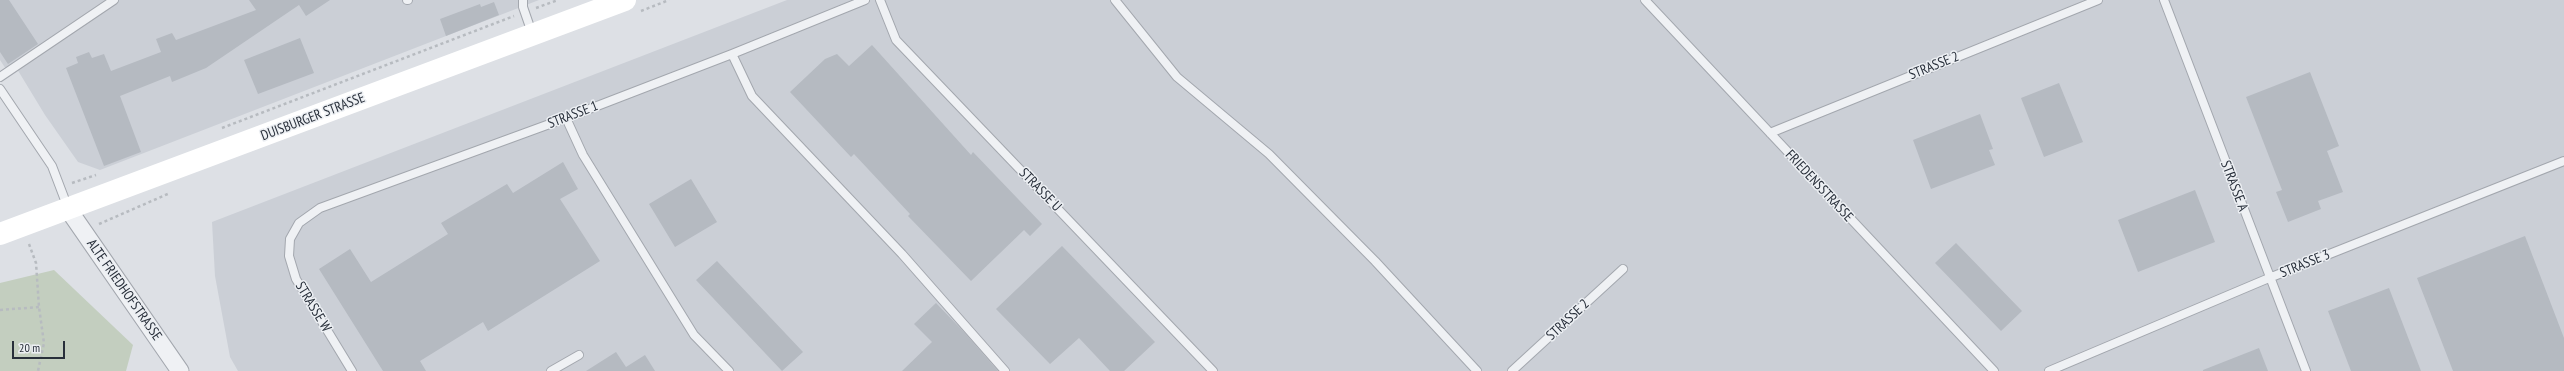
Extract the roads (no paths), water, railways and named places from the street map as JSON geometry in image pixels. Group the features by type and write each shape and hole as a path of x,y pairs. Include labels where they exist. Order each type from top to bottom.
{"main road":[{"name":"DUISBURGER STRASSE","path":"0,234 625,0"}],"street":[{"name":"ALTE FRIEDHOFSTRASSE","path":"68,209 180,371"}],"lane":[{"path":"0,77 114,0"},
{"path":"522,0 522,7 532,35"},
{"name":"STRASSE 1","path":"290,239 299,223 320,208 566,118 732,54 865,0"},
{"name":"STRASSE U","path":"880,0 896,40 1213,371"},
{"path":"1115,0 1177,77 1269,154 1375,261 1477,371"},
{"name":"FRIEDENSSTRASSE","path":"1645,0 1994,371"},
{"name":"STRASSE 2","path":"1770,132 2098,0"},
{"name":"STRASSE A","path":"2164,0 2269,278 2306,371"},
{"path":"732,54 752,96 902,254 1005,371"},
{"path":"0,89 52,166 68,209"},
{"path":"566,118 583,155 694,334 729,371"},
{"name":"STRASSE 3","path":"2049,371 2269,278 2564,161"},
{"name":"STRASSE W","path":"290,239 289,256 296,280 352,371"},
{"name":"STRASSE 2","path":"1512,371 1623,269"},
{"path":"551,371 579,355"}]}
